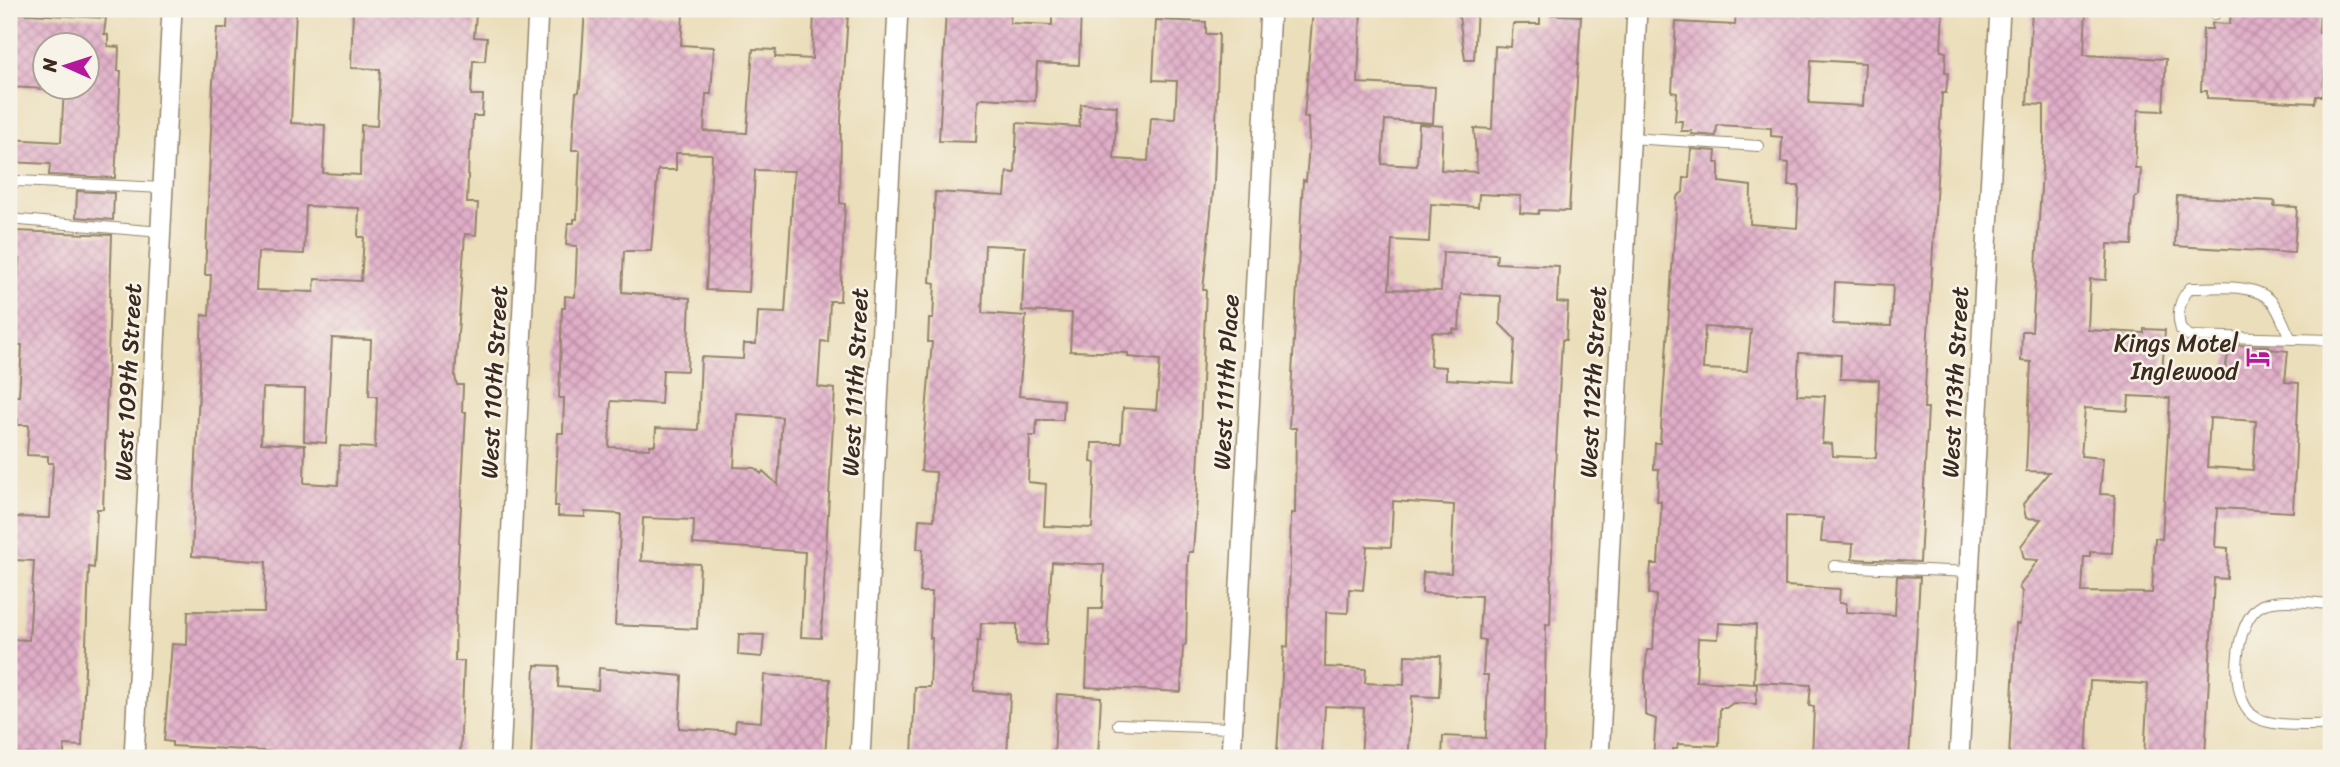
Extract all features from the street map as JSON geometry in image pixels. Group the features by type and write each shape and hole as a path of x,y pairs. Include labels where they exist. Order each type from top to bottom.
{"street":[{"name":"West 109th Street","path":"134,758 172,9"},
{"name":"West 110th Street","path":"500,758 538,9"},
{"name":"West 111th Street","path":"860,758 898,9"},
{"name":"West 111th Place","path":"1231,758 1270,9"},
{"name":"West 112th Street","path":"1599,758 1637,9"},
{"name":"West 113th Street","path":"1959,758 2000,9"}],"lane":[{"path":"1630,138 1759,146"},
{"path":"9,187 17,181 163,188"},
{"path":"9,215 11,219 161,232"},
{"path":"2290,337 2275,305 2266,294 2248,289 2190,288 2180,299 2178,322 2181,330 2190,335 2257,340 2290,337 2331,340"},
{"path":"1834,566 1970,572"},
{"path":"2331,604 2272,603 2254,610 2241,630 2238,690 2247,712 2258,719 2331,725"},
{"path":"1118,724 1233,728"}],"building":[{"path":"228,9 296,9 291,123 325,125 323,173 360,175 361,125 377,126 380,69 351,68 353,9 472,9 471,13 476,14 474,37 487,38 485,61 473,61 471,95 483,95 482,116 473,116 467,203 478,203 476,235 465,234 455,376 457,385 463,385 462,412 466,412 456,599 455,661 464,661 460,758 392,758 172,746 172,742 164,741 172,644 187,645 188,611 264,612 266,562 192,556 202,315 209,316 211,275 205,275 213,82 217,28 227,28","holes":["306,206 359,208 358,237 364,237 361,281 315,279 314,292 256,290 258,252 304,254","332,338 371,340 369,396 377,396 375,448 340,446 338,485 304,483 305,445 261,443 263,388 305,389 304,441 326,443"]},
{"path":"585,9 633,9 632,12 683,14 681,45 714,47 711,94 706,94 704,131 747,133 753,49 776,50 775,57 812,59 814,12 848,14 841,121 840,203 845,204 840,301 830,301 828,342 821,341 818,387 835,389 821,638 801,637 805,552 693,544 694,520 643,518 641,561 700,564 697,629 615,625 621,514 585,512 585,517 558,516 558,506 555,506 558,433 563,433 564,398 559,398 562,308 565,308 565,296 575,297 577,246 566,245 568,223 574,223 574,219 577,219 580,150 572,150 576,93 579,92","holes":["676,153 712,154 706,290 749,292 755,170 794,171 785,313 758,312 756,344 744,344 743,359 701,357 698,430 656,428 655,445 650,445 650,449 609,447 611,401 661,404 663,370 687,371 690,298 622,292 624,251 651,251 658,170 676,170","737,414 782,417 778,485 763,471 761,474 755,468 734,467"]},
{"path":"946,9 1011,9 1010,23 1052,25 1052,9 1081,9 1079,65 1037,63 1035,101 983,98 978,101 976,142 939,141"},
{"path":"1313,9 1361,9 1358,83 1435,87 1433,123 1385,120 1382,164 1417,166 1419,124 1443,126 1441,170 1477,172 1474,128 1492,129 1495,46 1511,47 1513,24 1540,24 1540,14 1581,16 1569,211 1539,210 1538,214 1520,213 1521,196 1479,194 1478,207 1431,204 1429,242 1392,240 1389,289 1441,291 1443,252 1497,254 1496,263 1559,266 1557,302 1568,303 1566,340 1562,340 1550,625 1546,624 1544,758 1442,758 1443,736 1486,738 1488,675 1483,675 1485,640 1479,639 1481,596 1422,593 1423,572 1451,573 1454,505 1393,501 1391,547 1367,546 1363,590 1349,589 1348,613 1326,612 1325,667 1366,669 1365,683 1404,685 1405,655 1441,656 1439,697 1412,696 1409,748 1408,752 1402,752 1403,758 1361,758 1364,708 1325,706 1322,755 1277,752 1284,646 1288,647 1291,513 1295,513 1296,428 1289,428 1303,180 1306,181 1309,145 1308,117 1304,117","holes":["1461,294 1501,296 1500,324 1515,339 1512,383 1446,379 1446,367 1430,366 1432,332 1453,333 1453,329 1459,330"]},
{"path":"1458,9 1477,9 1474,60 1465,60"},
{"path":"1736,9 1943,9 1941,51 1946,52 1945,72 1948,72 1946,93 1942,93 1927,351 1924,408 1928,408 1920,562 1852,559 1853,544 1821,542 1823,518 1786,516 1785,586 1840,589 1839,603 1846,603 1846,612 1895,615 1897,576 1920,577 1909,758 1812,758 1814,707 1809,706 1811,685 1754,682 1756,625 1719,623 1718,639 1698,638 1696,681 1757,684 1756,704 1733,703 1726,708 1720,708 1719,746 1678,744 1677,749 1673,749 1673,758 1653,758 1656,719 1645,715 1645,677 1647,650 1653,650 1656,595 1649,594 1651,564 1658,564 1661,511 1661,501 1657,501 1659,469 1654,469 1655,443 1660,443 1677,197 1683,192 1684,178 1689,178 1691,149 1716,151 1715,163 1719,163 1719,182 1751,186 1750,224 1797,228 1799,186 1788,186 1789,163 1781,162 1782,137 1771,136 1771,128 1717,125 1716,136 1691,134 1692,131 1681,131 1682,121 1675,121 1677,93 1672,92 1676,22 1735,25","holes":["1811,60 1865,63 1863,106 1809,103","1835,282 1893,285 1891,326 1833,324","1705,327 1751,330 1747,371 1703,369","1799,353 1841,355 1840,379 1879,380 1876,458 1833,456 1832,444 1822,443 1825,396 1797,395"]},
{"path":"2032,9 2086,9 2084,55 2166,59 2163,111 2138,110 2135,168 2141,168 2139,195 2135,198 2132,245 2108,244 2106,280 2090,279 2088,330 2144,333 2144,329 2165,330 2162,375 2223,379 2230,345 2269,346 2269,349 2288,351 2285,382 2299,383 2293,512 2217,508 2215,547 2228,548 2227,579 2214,578 2205,758 2144,758 2148,684 2090,681 2086,758 2009,758 2016,624 2020,624 2022,592 2019,587 2038,560 2024,559 2021,546 2041,519 2026,518 2023,504 2049,472 2026,471 2031,362 2021,361 2022,331 2032,331 2044,139 2044,105 2027,104","holes":["2129,396 2170,398 2162,539 2155,538 2152,593 2082,592 2084,557 2090,557 2090,552 2112,553 2115,495 2100,494 2103,458 2081,456 2085,408 2128,411","2210,418 2256,421 2253,470 2207,467"]},
{"path":"2231,9 2320,9 2319,33 2327,33 2323,96 2316,96 2315,103 2207,98 2207,91 2201,91 2203,29 2212,29 2212,23 2230,24"},
{"path":"9,13 106,18 104,34 108,35 108,46 119,47 118,71 121,71 115,178 49,175 50,164 9,162 9,139 61,142 63,102 102,102 102,32 32,32 32,88 9,87"},
{"path":"1156,20 1206,22 1206,34 1219,34 1214,183 1203,290 1206,290 1197,498 1193,552 1189,552 1188,559 1186,644 1183,646 1181,692 1086,687 1089,609 1102,609 1104,565 1052,562 1046,645 1017,644 1017,624 981,623 980,641 977,641 974,691 1010,694 1007,758 912,758 915,687 930,687 932,638 932,592 920,592 923,549 917,549 919,519 934,520 936,472 921,471 932,342 928,342 929,319 933,319 935,283 930,282 935,192 1005,196 1007,172 1015,173 1017,123 1079,127 1081,104 1117,106 1114,159 1148,161 1151,118 1175,119 1177,81 1153,80","holes":["985,245 1025,247 1022,311 1072,313 1070,351 1128,353 1128,357 1160,360 1156,410 1123,408 1121,443 1092,443 1091,462 1095,463 1092,528 1044,526 1046,484 1028,482 1030,436 1036,436 1037,420 1063,420 1064,400 1019,396 1026,316 982,313"]},
{"path":"77,191 114,193 113,220 76,217"},
{"path":"2177,196 2275,201 2274,206 2297,207 2294,253 2175,246"},
{"path":"16,231 112,235 103,509 97,509 94,568 89,567 82,746 64,745 64,756 12,753 14,692 9,691 9,639 29,640 34,561 14,560 15,517 50,518 53,463 48,463 48,456 27,455 29,425 18,425 18,419 9,419 9,396 19,396 22,345 17,345 17,340 9,340 9,313 16,313 19,259 14,259"},
{"path":"739,634 764,635 762,657 738,655"},
{"path":"535,665 559,666 558,687 598,690 599,668 682,676 679,728 735,732 736,720 761,722 764,675 830,679 825,758 531,758"},
{"path":"1057,694 1101,697 1098,758 1054,758"}],"place":[{"name":"Kings Motel Inglewood","path":"2258,357"}]}
